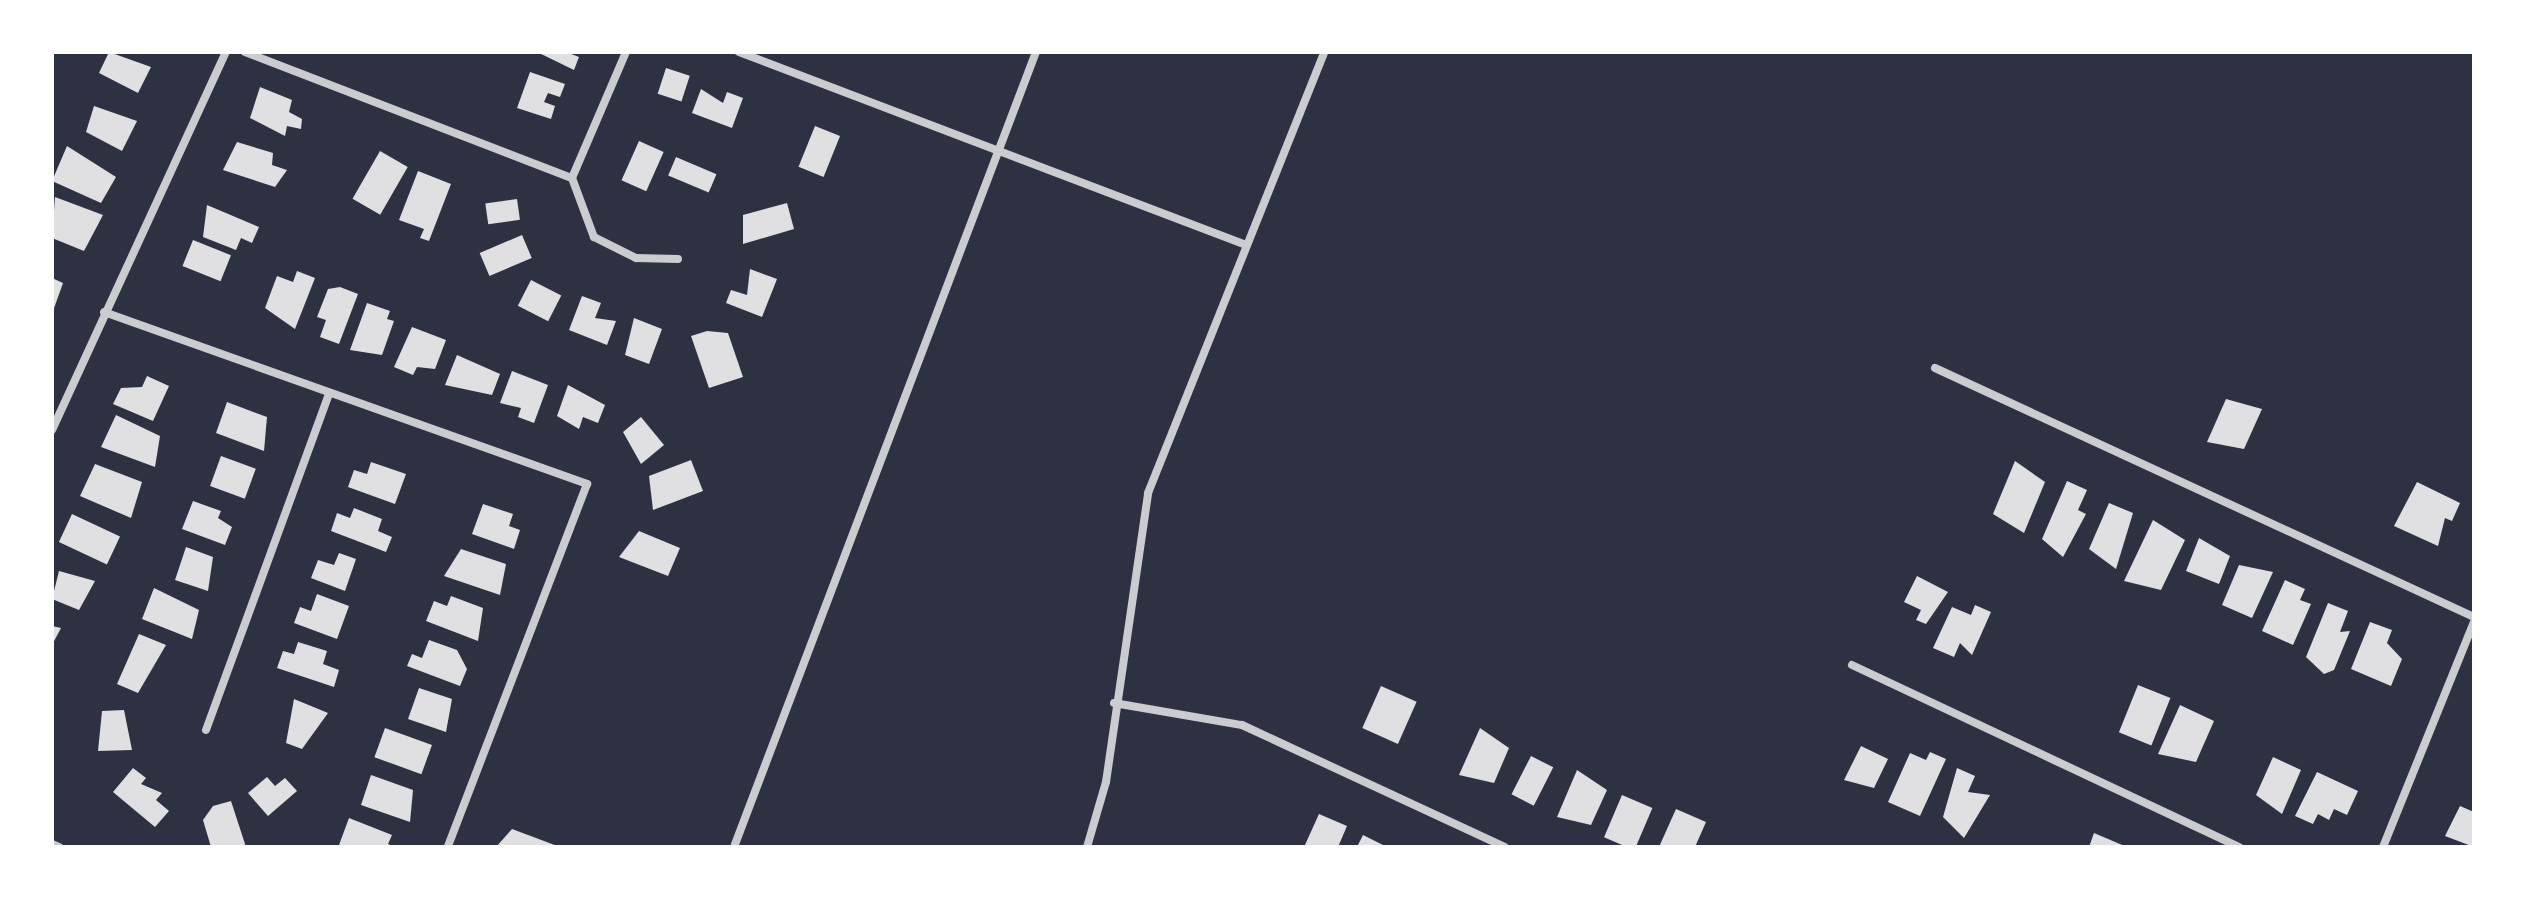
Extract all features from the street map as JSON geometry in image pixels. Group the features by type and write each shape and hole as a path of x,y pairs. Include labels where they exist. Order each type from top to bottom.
{"street":[{"path":"52,430 226,52"},
{"path":"245,52 572,178"},
{"path":"626,52 572,178 594,237 636,258 678,259"},
{"path":"739,52 1246,245"},
{"path":"734,847 1036,52"},
{"path":"1087,847 1106,782 1114,703 1148,493 1324,52"},
{"path":"104,312 587,484 448,847"},
{"path":"1935,368 2474,620 2383,847"},
{"path":"206,730 329,394"},
{"path":"1852,665 2239,847"},
{"path":"1114,703 1242,725 1505,847"},
{"path":"52,844 59,847"}],"building":[{"path":"109,52 151,67 138,93 99,73"},
{"path":"537,52 566,52 579,57 574,70"},
{"path":"666,68 690,76 681,101 658,94"},
{"path":"530,72 565,84 560,97 548,93 544,102 555,106 551,119 517,108"},
{"path":"260,87 292,100 289,112 302,119 301,129 287,126 285,136 250,118"},
{"path":"701,89 723,103 727,92 743,98 732,128 692,113"},
{"path":"94,106 137,121 122,151 86,132"},
{"path":"815,126 840,136 824,177 799,167"},
{"path":"639,141 664,152 646,191 622,180"},
{"path":"237,142 273,153 272,165 287,170 275,187 223,170"},
{"path":"67,146 116,177 101,203 52,181"},
{"path":"380,151 408,167 380,215 352,199"},
{"path":"676,157 717,174 709,193 668,175"},
{"path":"418,171 451,184 429,241 420,238 424,229 399,220"},
{"path":"55,197 103,215 84,251 52,238"},
{"path":"517,199 520,220 488,224 485,203"},
{"path":"787,203 794,229 743,244 743,215"},
{"path":"207,205 259,227 252,243 241,238 236,250 203,237"},
{"path":"522,235 532,258 489,276 480,253"},
{"path":"193,240 231,255 221,281 183,266"},
{"path":"750,269 777,279 762,317 726,303 731,290 747,295"},
{"path":"297,271 315,278 295,329 265,308 277,276 293,282"},
{"path":"52,278 63,283 52,314"},
{"path":"531,280 561,295 548,321 518,306"},
{"path":"340,287 358,294 339,344 320,337 326,320 317,317 328,289"},
{"path":"582,296 601,303 595,318 616,321 607,345 569,330"},
{"path":"367,303 390,311 387,319 394,321 382,355 350,350"},
{"path":"634,318 662,329 649,364 625,355"},
{"path":"412,327 446,340 435,369 417,367 413,375 394,367"},
{"path":"707,331 728,333 743,377 709,388 691,336"},
{"path":"457,355 500,374 492,395 445,385"},
{"path":"512,371 548,385 534,423 518,417 521,408 500,403"},
{"path":"147,376 169,386 153,421 113,404 121,388 142,387"},
{"path":"568,385 605,405 598,423 583,417 579,429 557,416"},
{"path":"2226,399 2262,409 2244,449 2207,442"},
{"path":"227,402 267,417 264,451 216,433"},
{"path":"116,415 160,436 155,467 101,447"},
{"path":"641,417 664,445 641,464 623,432"},
{"path":"221,456 256,469 245,499 210,486"},
{"path":"691,460 703,491 653,510 649,476"},
{"path":"2015,461 2045,482 2024,533 1993,514"},
{"path":"371,462 406,474 395,504 348,487 354,470 367,474"},
{"path":"95,464 142,482 131,518 80,496"},
{"path":"2067,481 2087,490 2078,510 2086,514 2063,557 2042,539"},
{"path":"2417,482 2460,503 2452,521 2445,518 2438,546 2394,526"},
{"path":"193,501 221,511 218,518 232,527 225,545 182,529"},
{"path":"2109,503 2133,513 2116,569 2089,549"},
{"path":"483,504 513,514 509,526 520,530 514,549 472,534"},
{"path":"354,508 382,519 378,531 392,537 386,552 331,531 337,513 350,518"},
{"path":"72,514 120,536 107,564 59,542"},
{"path":"2153,520 2185,540 2161,590 2124,581"},
{"path":"639,531 680,548 668,576 619,557"},
{"path":"2199,538 2230,556 2219,584 2186,571"},
{"path":"186,547 213,557 208,591 175,580"},
{"path":"461,549 506,564 500,595 444,576"},
{"path":"339,553 356,559 345,591 311,578 318,560 334,565"},
{"path":"2239,565 2273,572 2252,618 2222,605"},
{"path":"59,571 95,581 79,610 52,599"},
{"path":"1917,576 1948,592 1926,624 1916,620 1921,610 1904,602"},
{"path":"2285,580 2305,589 2300,600 2311,604 2293,645 2262,631"},
{"path":"154,588 199,610 192,639 142,619"},
{"path":"317,594 349,606 337,639 294,623 300,607 311,611"},
{"path":"451,596 483,608 478,641 426,621 434,601 447,606"},
{"path":"2328,603 2348,611 2340,632 2350,631 2334,670 2324,674 2306,657"},
{"path":"1975,605 1991,612 1972,655 1960,643 1954,657 1933,648 1952,607 1971,615"},
{"path":"2370,622 2392,630 2387,643 2402,659 2391,686 2351,669"},
{"path":"52,626 61,628 52,645"},
{"path":"139,634 166,645 138,693 117,684"},
{"path":"429,640 457,650 467,669 460,686 407,666 412,654 422,658"},
{"path":"298,642 327,651 323,664 339,670 334,687 277,668 283,651 294,654"},
{"path":"2138,685 2170,698 2151,745 2119,732"},
{"path":"1381,686 1417,702 1398,744 1362,728"},
{"path":"419,688 452,699 446,732 408,719"},
{"path":"294,699 328,713 302,749 286,743"},
{"path":"2180,705 2214,721 2196,762 2158,754"},
{"path":"124,710 132,750 98,751 102,711"},
{"path":"385,728 432,745 421,774 374,757"},
{"path":"1480,728 1509,748 1494,783 1459,775"},
{"path":"1861,746 1888,759 1874,788 1844,780"},
{"path":"1930,752 1946,759 1920,816 1888,802 1910,753 1926,760"},
{"path":"1531,756 1553,767 1534,806 1511,794"},
{"path":"2273,757 2301,770 2282,814 2256,795"},
{"path":"133,768 146,778 141,784 162,793 156,800 169,811 155,827 113,792"},
{"path":"1957,768 1975,776 1968,792 1990,795 1964,838 1943,817"},
{"path":"1577,770 1607,790 1591,825 1557,817"},
{"path":"2317,772 2358,791 2347,815 2334,809 2329,820 2318,814 2313,824 2295,816"},
{"path":"371,775 413,790 410,822 361,805"},
{"path":"267,777 275,786 285,778 297,791 268,816 248,793"},
{"path":"1622,795 1652,808 1636,847 1627,847 1604,837"},
{"path":"231,801 246,847 211,847 203,820 213,806"},
{"path":"2460,806 2474,812 2474,847 2445,836"},
{"path":"1676,809 1706,822 1695,847 1659,847"},
{"path":"1319,814 1347,826 1338,847 1304,847"},
{"path":"349,818 392,835 388,844 395,847 339,845"},
{"path":"512,829 560,847 496,847"},
{"path":"2094,833 2127,847 2089,847"},
{"path":"1363,835 1387,847 1357,847"}]}
